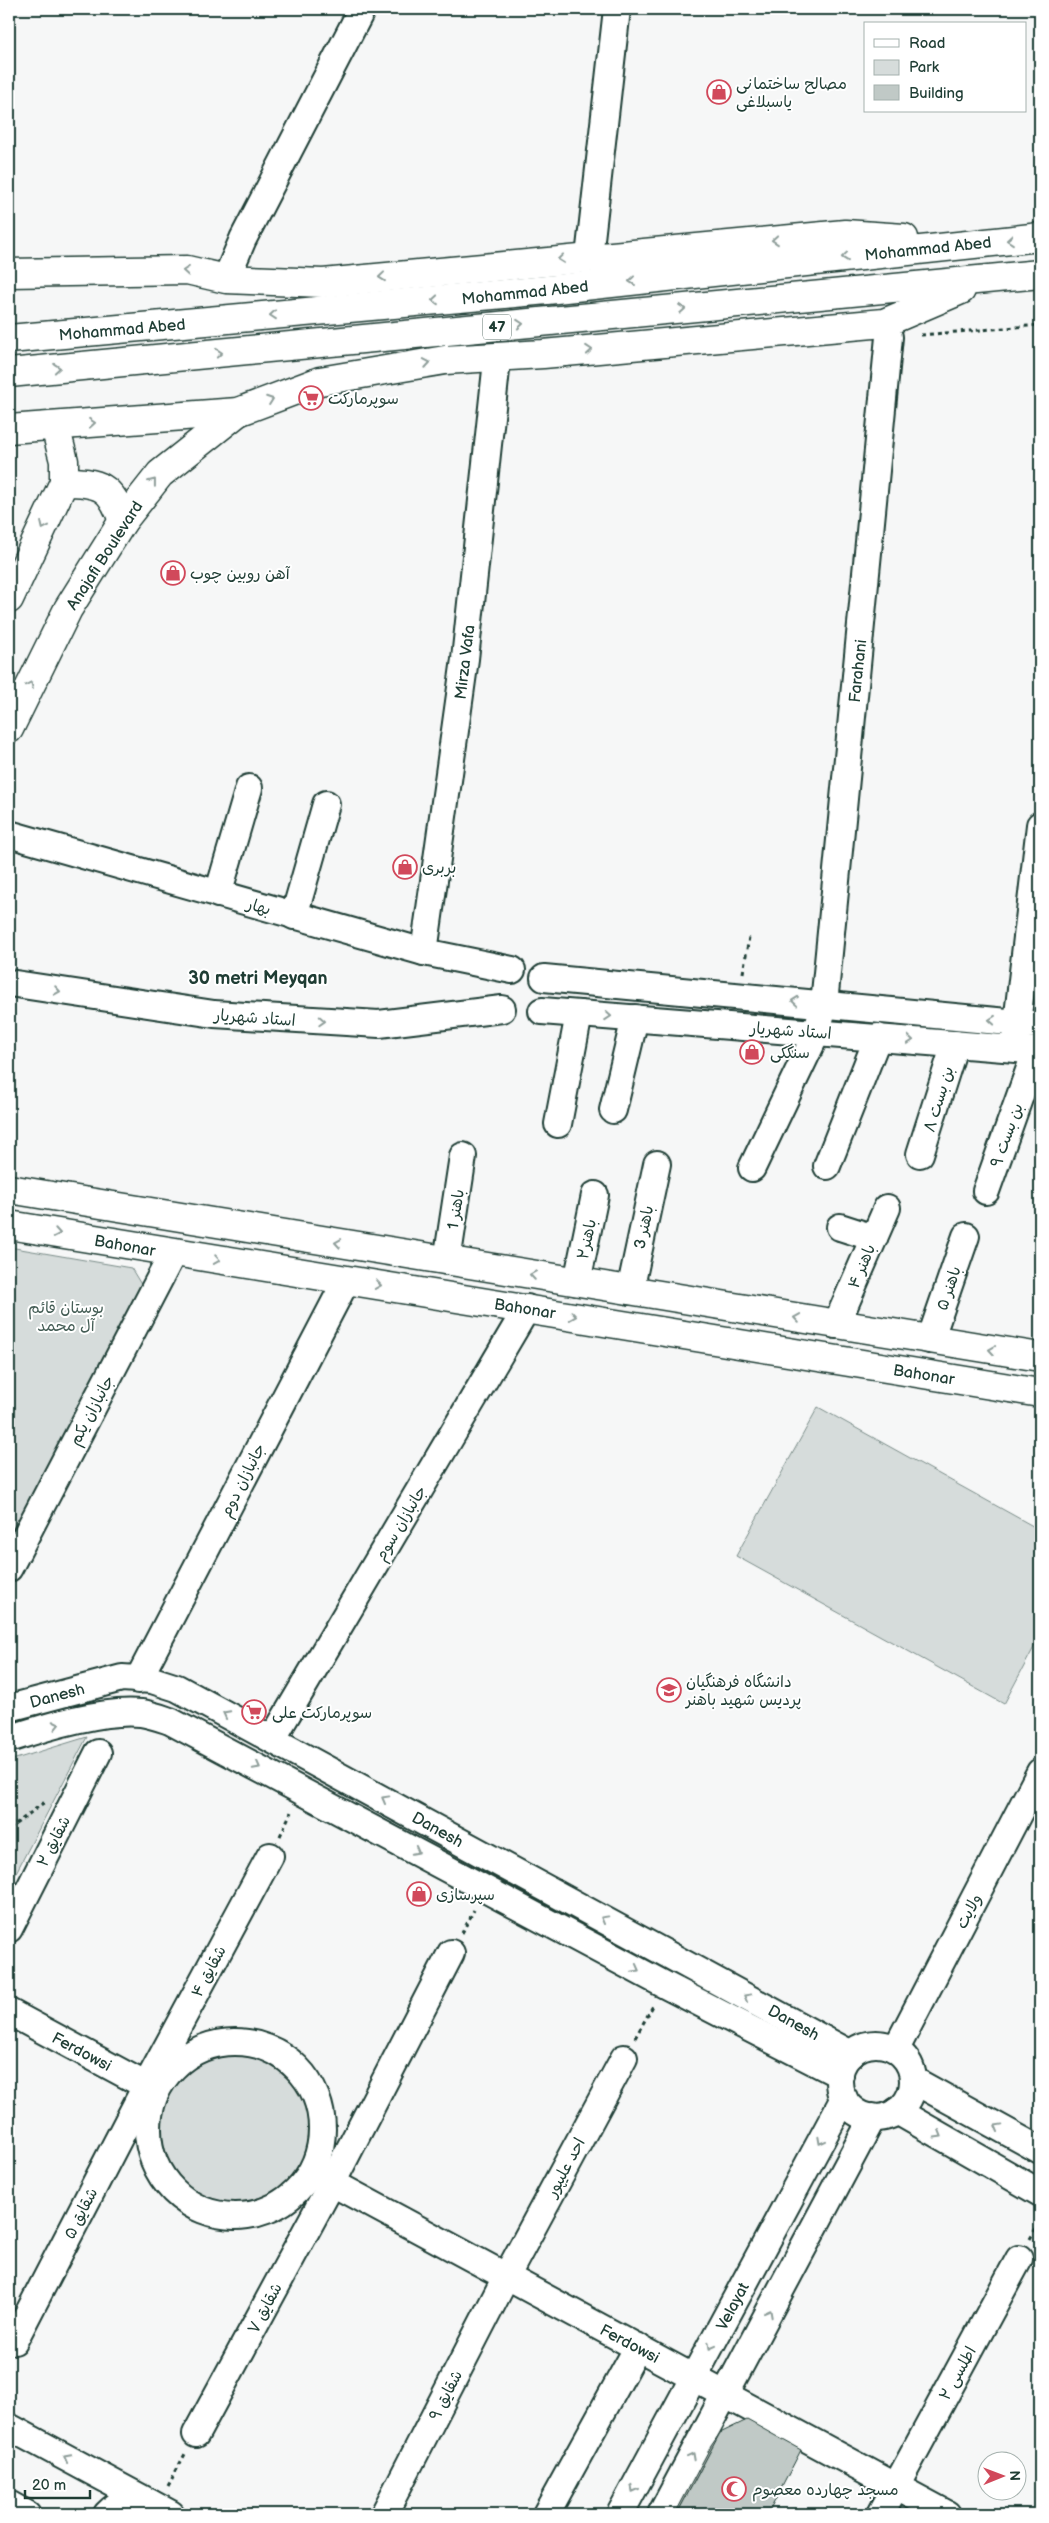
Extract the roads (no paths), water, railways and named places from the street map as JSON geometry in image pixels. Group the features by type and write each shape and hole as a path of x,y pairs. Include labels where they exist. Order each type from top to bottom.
{"main road":[{"path":"9,273 187,270 226,279 323,283 589,256 845,234 981,242"},
{"name":"Mohammad Abed","path":"9,339 547,290 1040,237"},
{"name":"Mohammad Abed","path":"9,373 1040,274"},
{"path":"9,430 238,412 320,381 445,360 543,354 884,322 986,280"},
{"name":"Anajafi Boulevard","path":"9,729 68,610 123,521 160,474 238,412"},
{"path":"9,599 64,482 64,461 55,426"},
{"path":"64,482 87,482 106,489 116,500 123,521"},
{"name":"Bahonar","path":"9,1189 1040,1358"},
{"name":"Bahonar","path":"9,1225 1040,1393"}],"street":[{"path":"226,279 242,239 362,9"},
{"path":"589,256 617,9"},
{"name":"Farahani","path":"752,1168 817,1032 824,1004 889,337"},
{"name":"Mirza Vafa","path":"424,952 465,659 496,370"},
{"path":"218,894 249,788"},
{"path":"294,916 326,804"},
{"name":"بن بست ۹","path":"986,1191 1030,1051 1029,1024 1040,825"},
{"name":"بهار","path":"9,834 424,952 512,970"},
{"path":"530,968 544,978 549,995 542,1011 535,1017 517,1019 502,1009 498,1000 499,982 512,970 530,968"},
{"name":"استاد شهریار","path":"544,978 1029,1024"},
{"name":"استاد شهریار","path":"9,984 214,1014 378,1024 502,1009"},
{"name":"استاد شهریار","path":"542,1011 817,1032 1030,1051"},
{"path":"558,1124 579,1014"},
{"path":"613,1110 635,1018"},
{"path":"827,1166 878,1037"},
{"name":"بن بست ۸","path":"920,1154 955,1044"},
{"name":"باهنر 1","path":"446,1261 463,1156"},
{"name":"باهنر 3","path":"630,1291 657,1164"},
{"name":"باهنر۲","path":"578,1282 596,1196"},
{"name":"باهنر ۴","path":"836,1324 887,1208"},
{"path":"840,1227 874,1238"},
{"name":"باهنر ۵","path":"930,1340 966,1236"},
{"name":"جانبازان یکم","path":"9,1568 173,1253"},
{"name":"جانبازان دوم","path":"138,1680 346,1280"},
{"name":"جانبازان سوم","path":"273,1738 527,1308"},
{"name":"Danesh","path":"9,1708 122,1678 152,1680 177,1688 273,1738 845,2076"},
{"name":"Danesh","path":"9,1738 43,1728 118,1712 142,1713 170,1721 665,1985 845,2076"},
{"name":"شقایق ۲","path":"9,1929 98,1753"},
{"name":"ولایت","path":"896,2049 1040,1772"},
{"name":"شقایق ۴","path":"151,2088 270,1856"},
{"path":"322,2178 323,2117 314,2090 298,2066 275,2050 248,2041 220,2042 193,2051 151,2088 148,2133 153,2161 168,2185 189,2204 215,2215 244,2217 271,2210 322,2178 451,1954"},
{"name":"Ferdowsi","path":"9,2012 151,2088"},
{"path":"661,2514 726,2393 885,2114 908,2098 913,2080 911,2068 905,2057 896,2049 884,2045 872,2044 861,2047 845,2076 851,2108 862,2115 885,2114 1040,2193"},
{"name":"احد علیپور","path":"506,2276 624,2058"},
{"name":"Velayat","path":"620,2514 694,2377 845,2076"},
{"path":"913,2080 1040,2150"},
{"name":"شقایق ۵","path":"14,2341 151,2088"},
{"name":"Ferdowsi","path":"322,2178 726,2393 947,2514"},
{"name":"شقایق ۷","path":"196,2434 322,2178"},
{"name":"اطلسی ۲","path":"881,2514 1019,2260"},
{"name":"شقایق ۹","path":"384,2514 506,2276"},
{"path":"546,2514 638,2347"},
{"path":"9,2427 164,2512"},
{"path":"107,2514 124,2501 135,2499 147,2501 164,2512"},
{"path":"9,2504 27,2514"}],"place":[{"name":"مصالح ساختمانی یاسبلاغی","path":"719,92"},
{"name":"سوپرمارکت","path":"311,398"},
{"name":"آهن روبین چوب","path":"173,573"},
{"name":"بربری","path":"405,867"},
{"name":"سنگکی","path":"752,1052"},
{"name":"دانشگاه فرهنگیان پردیس شهید باهنر","path":"669,1690"},
{"name":"سوپرمارکت علی","path":"254,1712"},
{"name":"سپرسازی","path":"419,1894"},
{"name":"مسجد چهارده معصوم","path":"734,2489"}],"district":[{"name":"30 metri Meyqan","path":"258,978"}],"park label":[{"name":"بوستان قائم آل محمد","path":"66,1316"}]}
